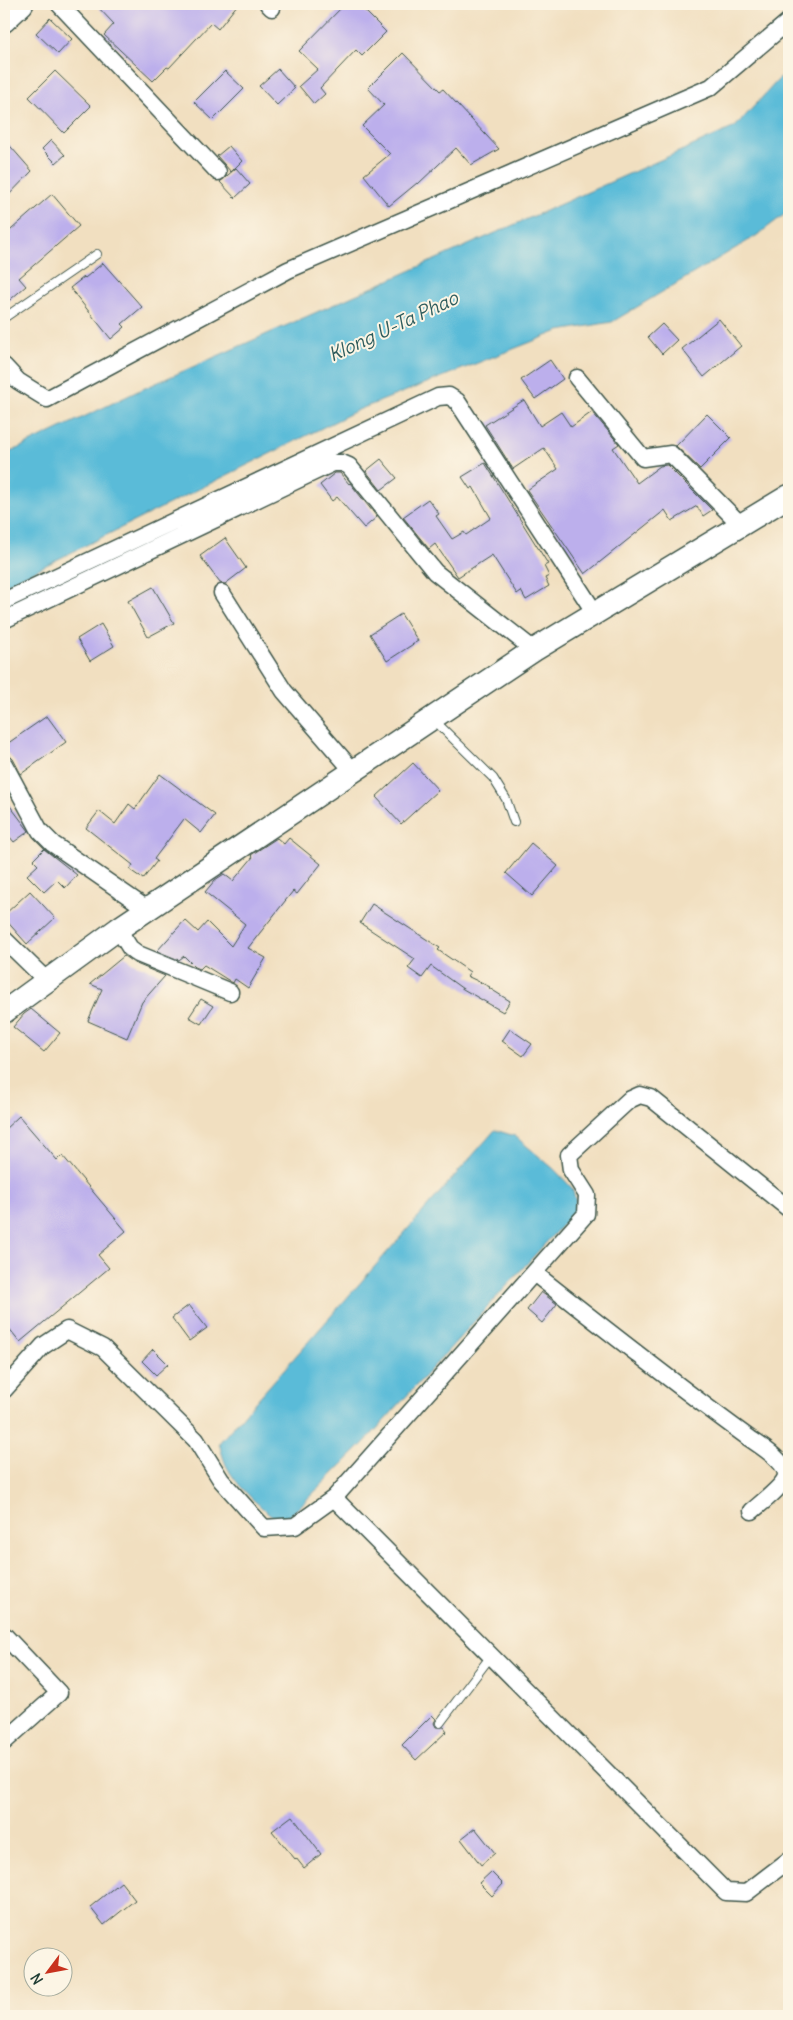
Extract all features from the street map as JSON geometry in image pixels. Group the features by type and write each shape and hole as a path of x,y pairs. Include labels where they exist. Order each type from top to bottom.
{"street":[{"path":"4,21 22,4"},
{"path":"59,4 218,172"},
{"path":"4,366 18,380 47,400 288,270 711,87 789,21"},
{"path":"576,378 643,458 672,454 741,525"},
{"path":"4,601 438,397 449,396 457,401 595,613"},
{"path":"4,620 333,463 342,463 350,466 435,572 534,650"},
{"path":"4,1012 118,929 534,650 789,496"},
{"path":"222,592 284,691 353,771"},
{"path":"4,764 40,831 53,844 148,909"},
{"path":"118,929 130,948 138,954 230,992"},
{"path":"4,939 47,981"},
{"path":"4,1390 42,1346 67,1330 103,1348 196,1440 221,1480 264,1528 295,1526 334,1498 586,1214 587,1195 571,1170 569,1156 629,1100 640,1096 651,1098 789,1209"},
{"path":"534,1273 705,1406 773,1455 784,1469 786,1475 772,1493 752,1510"},
{"path":"334,1498 726,1892 746,1894 789,1861"},
{"path":"4,1635 59,1694 4,1742"}],"lane":[{"path":"4,318 97,254"},
{"path":"432,718 493,778 506,799 514,822"},
{"path":"440,1722 491,1656"}],"water":[{"name":"Klong U-Ta Phao","path":"789,68 789,211 756,236 612,322 559,331 358,410 4,586 4,455 136,392 735,127"},
{"path":"495,1130 515,1136 554,1169 572,1188 576,1201 574,1212 363,1444 290,1516 276,1519 241,1488 226,1465 219,1443"}],"building":[{"path":"95,4 238,4 218,29 211,23 169,68 167,67 153,81 104,35 114,24"},
{"path":"345,4 358,4 386,32 362,56 356,50 320,88 325,94 314,104 299,86 318,69 299,51"},
{"path":"50,18 72,39 58,54 36,33"},
{"path":"403,53 440,91 443,89 499,149 471,165 456,148 418,184 389,206 364,175 390,154 362,126 384,105 368,88"},
{"path":"278,69 295,88 277,105 259,86"},
{"path":"55,71 91,106 64,133 29,97"},
{"path":"225,71 244,89 213,120 194,102"},
{"path":"4,139 32,171 4,200"},
{"path":"51,140 65,155 56,163 42,149"},
{"path":"229,146 242,161 231,172 217,156"},
{"path":"236,168 250,184 235,198 220,182"},
{"path":"52,194 79,226 19,278 26,286 4,305 4,236"},
{"path":"103,263 142,307 122,324 125,327 111,339 70,288"},
{"path":"719,319 741,346 704,377 682,349"},
{"path":"662,324 677,340 662,354 648,337"},
{"path":"550,360 563,379 535,399 521,380"},
{"path":"524,400 540,426 561,412 571,427 592,412 619,444 613,448 637,483 660,466 667,465 712,510 703,516 697,506 672,521 665,510 585,574 527,490 558,469 544,448 513,469 485,425"},
{"path":"707,414 731,438 700,469 676,446"},
{"path":"381,459 397,478 381,490 366,471"},
{"path":"485,463 548,564 544,566 549,576 545,578 549,586 526,600 521,591 517,594 492,555 458,577 435,544 429,549 403,517 428,499 439,514 436,516 452,539 464,532 466,535 491,518 473,487 470,489 462,477"},
{"path":"335,473 340,473 350,483 377,517 364,528 337,497 332,501 320,485"},
{"path":"225,538 246,568 225,584 220,583 200,556"},
{"path":"153,587 174,623 148,637 128,601"},
{"path":"401,614 418,641 387,661 370,634"},
{"path":"101,624 114,646 90,661 77,639"},
{"path":"47,716 66,742 21,774 13,759 4,750 4,746"},
{"path":"413,763 438,790 401,824 376,797"},
{"path":"160,774 215,815 201,833 184,819 154,859 157,861 143,879 130,870 133,865 86,828 99,811 115,824 129,804 135,809"},
{"path":"4,798 29,831 14,842 4,830"},
{"path":"277,838 284,844 289,838 321,864 297,894 293,891 248,948 266,958 248,988 235,979 233,983 204,965 200,969 195,967 184,956 179,960 157,951 185,920 198,932 207,922 231,946 245,924 205,892 215,880 224,874 233,881 253,857 251,855"},
{"path":"531,843 558,866 532,896 506,873"},
{"path":"44,849 77,875 65,888 57,880 44,892 27,875 38,865 33,860"},
{"path":"30,891 55,918 27,944 4,918 4,915"},
{"path":"372,904 440,948 438,950 470,972 467,976 490,987 510,1001 503,1012 463,989 431,966 422,978 408,968 415,959 360,923"},
{"path":"124,956 134,963 165,976 142,1002 127,1038 88,1021 102,989 90,984"},
{"path":"201,999 213,1006 201,1024 189,1017"},
{"path":"31,1009 60,1033 44,1052 13,1027"},
{"path":"510,1029 532,1044 523,1056 502,1041"},
{"path":"19,1116 57,1160 62,1155 126,1231 98,1255 109,1268 20,1342 4,1322 4,1130"},
{"path":"541,1292 557,1304 542,1323 527,1310"},
{"path":"189,1305 207,1328 189,1341 172,1318"},
{"path":"153,1349 168,1364 156,1375 142,1361"},
{"path":"432,1715 436,1719 434,1723 436,1727 444,1727 447,1731 416,1760 402,1745"},
{"path":"292,1816 321,1854 304,1868 272,1831"},
{"path":"475,1828 495,1853 481,1865 461,1839"},
{"path":"491,1872 503,1884 492,1896 479,1883"},
{"path":"121,1882 135,1900 104,1925 90,1907"}]}
